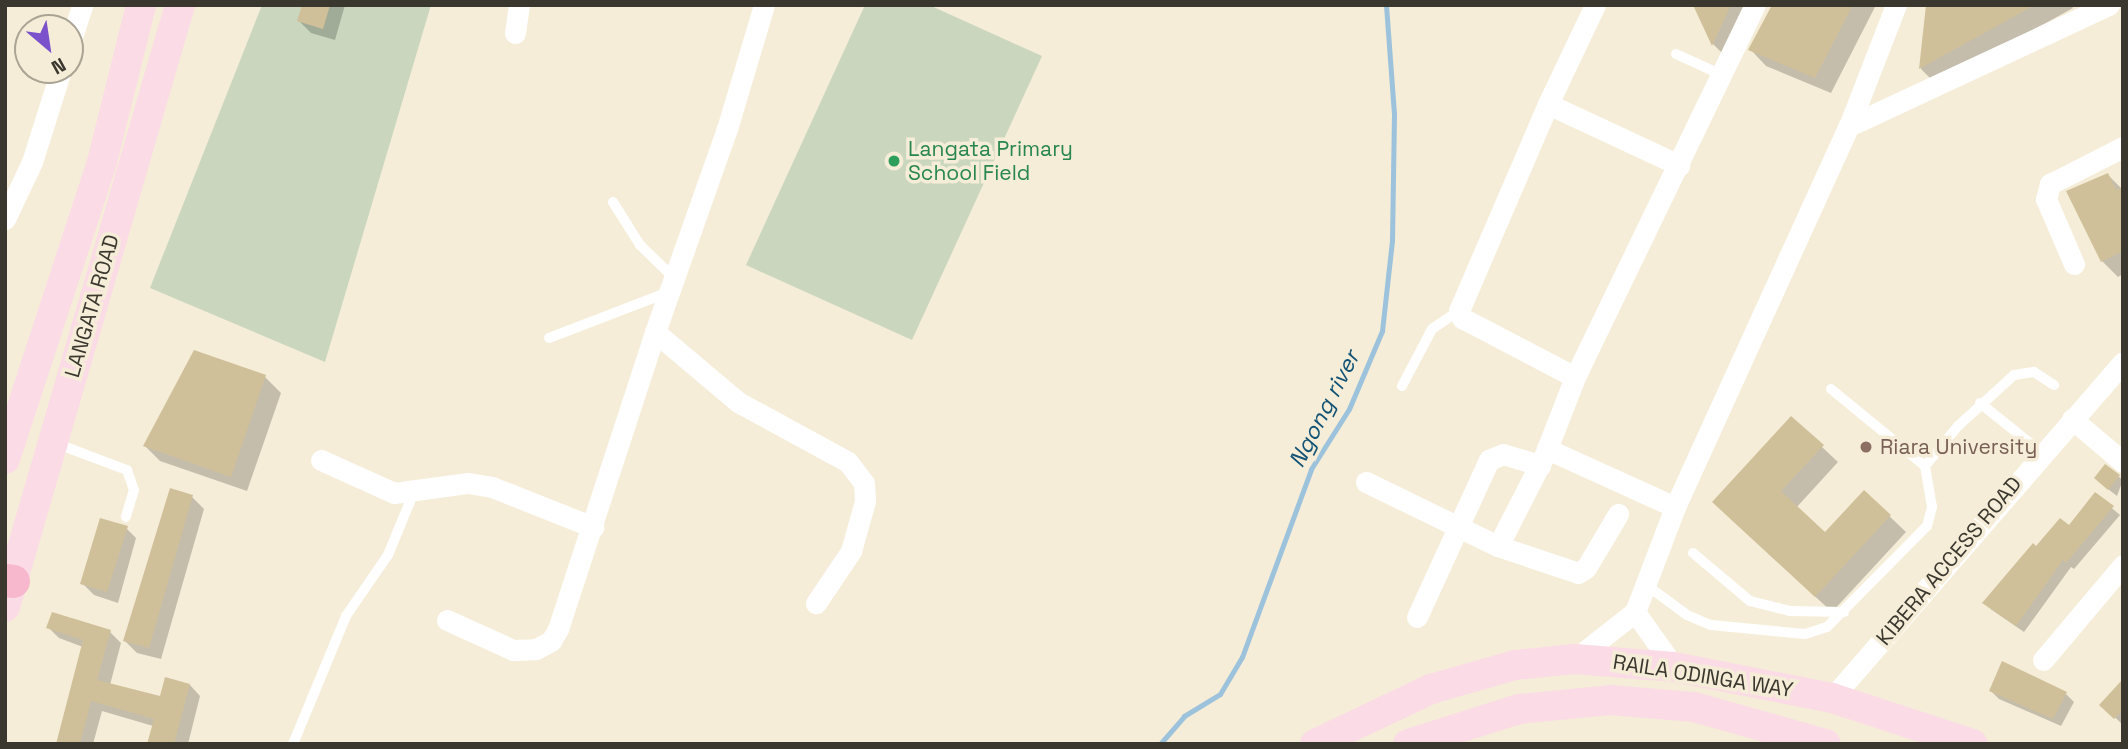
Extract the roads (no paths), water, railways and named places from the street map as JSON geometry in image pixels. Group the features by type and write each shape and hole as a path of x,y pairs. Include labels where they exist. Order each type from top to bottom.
{"main road":[{"name":"LANGATA ROAD","path":"5,458 102,162 141,5"},
{"name":"LANGATA ROAD","path":"8,589 180,5"},
{"name":"RAILA ODINGA WAY","path":"1315,744 1382,709 1444,685 1515,665 1575,659 1674,667 1832,698 1973,744"},
{"name":"RAILA ODINGA WAY","path":"1408,744 1519,709 1610,700 1694,707 1826,744"}],"street":[{"path":"515,33 520,5"},
{"path":"447,621 513,650 536,649 551,641 593,527 654,332 727,129 764,5"},
{"path":"1575,377 1462,318 1459,312 1548,104 1595,5"},
{"path":"1498,547 1543,457 1575,377 1755,5"},
{"path":"1575,659 1635,612 1675,507 1849,126 1896,5"},
{"path":"1849,126 2109,5"},
{"path":"5,219 32,162 57,84"},
{"path":"1548,104 1679,165"},
{"path":"2074,264 2046,199 2050,184 2123,148"},
{"path":"654,332 738,402 848,462 864,483 865,500 851,551 816,603"},
{"name":"KIBERA ACCESS ROAD","path":"1832,698 2042,452 2123,362"},
{"path":"2072,419 2123,461"},
{"path":"1417,617 1458,527 1495,456 1543,457 1675,507"},
{"path":"321,460 394,493 468,483 492,487 593,527"},
{"path":"1366,482 1498,547 1578,573 1586,568 1618,514"},
{"path":"2043,660 2123,565"},
{"path":"1635,612 1674,667"}],"lane":[{"path":"1676,54 1722,75"},
{"path":"549,338 671,285 612,202"},
{"path":"1402,386 1432,329 1459,312"},
{"path":"1925,466 1980,403 2022,372 2034,372 2054,385"},
{"path":"1646,584 1687,615 1711,625 1805,634 1827,626 1844,611 1927,526 1932,507 1925,466 1831,389"},
{"path":"1980,403 2042,452"},
{"path":"52,442 127,470 134,490 126,517"},
{"path":"293,744 346,616 388,555 414,492"},
{"path":"1693,553 1750,601 1790,611 1844,611"}],"waterway":[{"name":"Ngong river","path":"1160,744 1184,716 1220,694 1242,657 1311,469 1349,409 1382,331 1392,241 1394,114 1386,5"}],"place":[{"name":"Langata Primary School Field","path":"894,161"},
{"name":"Riara University","path":"1866,447"}]}
